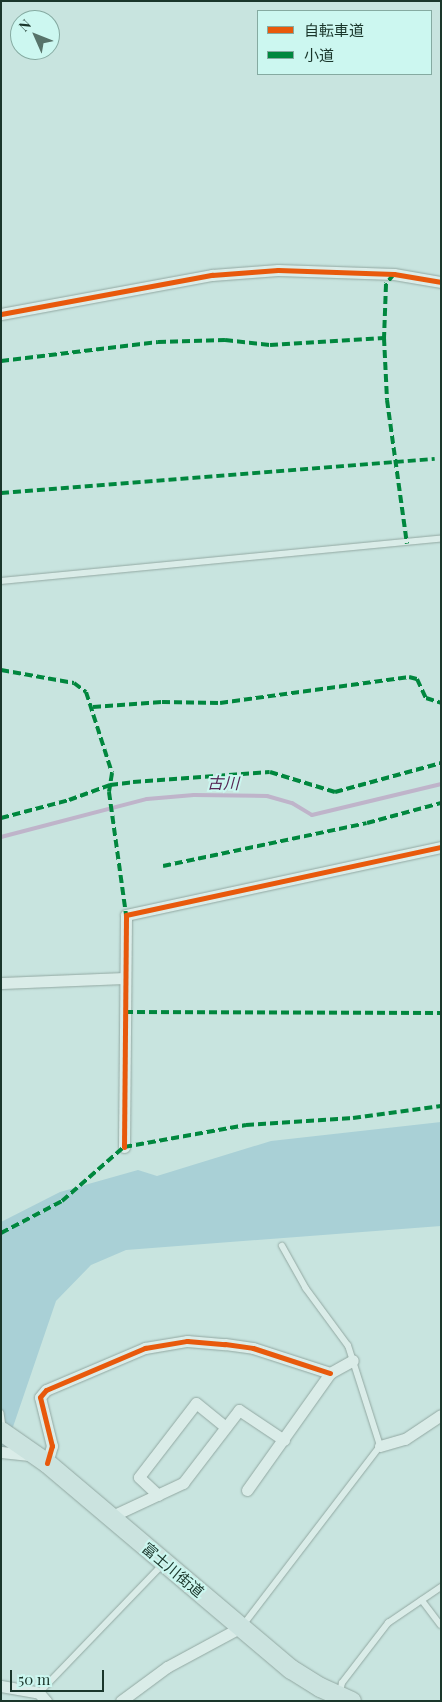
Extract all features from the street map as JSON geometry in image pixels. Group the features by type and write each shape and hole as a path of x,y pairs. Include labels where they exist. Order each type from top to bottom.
{"main road":[{"name":"富士川街道","path":"2,1431 42,1460 303,1678 343,1700"}],"street":[{"path":"1,314 212,275 278,270 394,274 441,282"},
{"path":"124,1147 126,915 441,847"},
{"path":"1,982 125,978"},
{"path":"1,1452 42,1460 52,1446 40,1397 46,1390 145,1348 187,1342 225,1344 253,1348 330,1373"},
{"path":"247,1490 330,1373 353,1360"},
{"path":"158,1495 139,1477 196,1403 226,1426"},
{"path":"110,1517 183,1483 239,1410 284,1440"},
{"path":"380,1446 405,1439 441,1415"},
{"path":"121,1701 168,1667 241,1627"},
{"path":"1,1686 43,1697"}],"lane":[{"path":"1,581 441,539"},
{"path":"241,1627 328,1518 380,1446 348,1346 306,1288 282,1246"},
{"path":"1,1413 2,1431"},
{"path":"43,1697 164,1562"},
{"path":"343,1700 342,1683 362,1653 388,1623 441,1586"},
{"path":"422,1600 441,1625"}],"shaded area":[{"path":"441,1122 441,1226 126,1250 91,1265 56,1301 1,1462 1,1222 60,1192 138,1170 157,1176 271,1141"}],"waterway":[{"name":"古川","path":"1,837 147,799 194,795 267,796 292,803 312,815 441,784"}],"marked path":[{"path":"394,274 386,284 384,338 387,400 407,544"},
{"path":"1,361 158,342 225,340 270,345 384,338"},
{"path":"1,493 435,459"},
{"path":"1,670 74,683 86,692 112,773 109,792 126,915"},
{"path":"93,707 162,702 220,703 409,677 417,679 426,698 441,703"},
{"path":"1,818 69,800 110,785 133,782 270,772 335,792 441,763"},
{"path":"163,866 367,823 441,803"},
{"path":"125,1012 441,1013"},
{"path":"1,1233 62,1201 124,1147 246,1125 353,1118 441,1106"}],"cycle path":[{"path":"1,314 212,275 278,270 394,274 441,282"},
{"path":"124,1147 126,915 441,847"},
{"path":"47,1463 52,1446 40,1397 46,1390 145,1348 187,1341 225,1344 253,1348 330,1373"}]}
